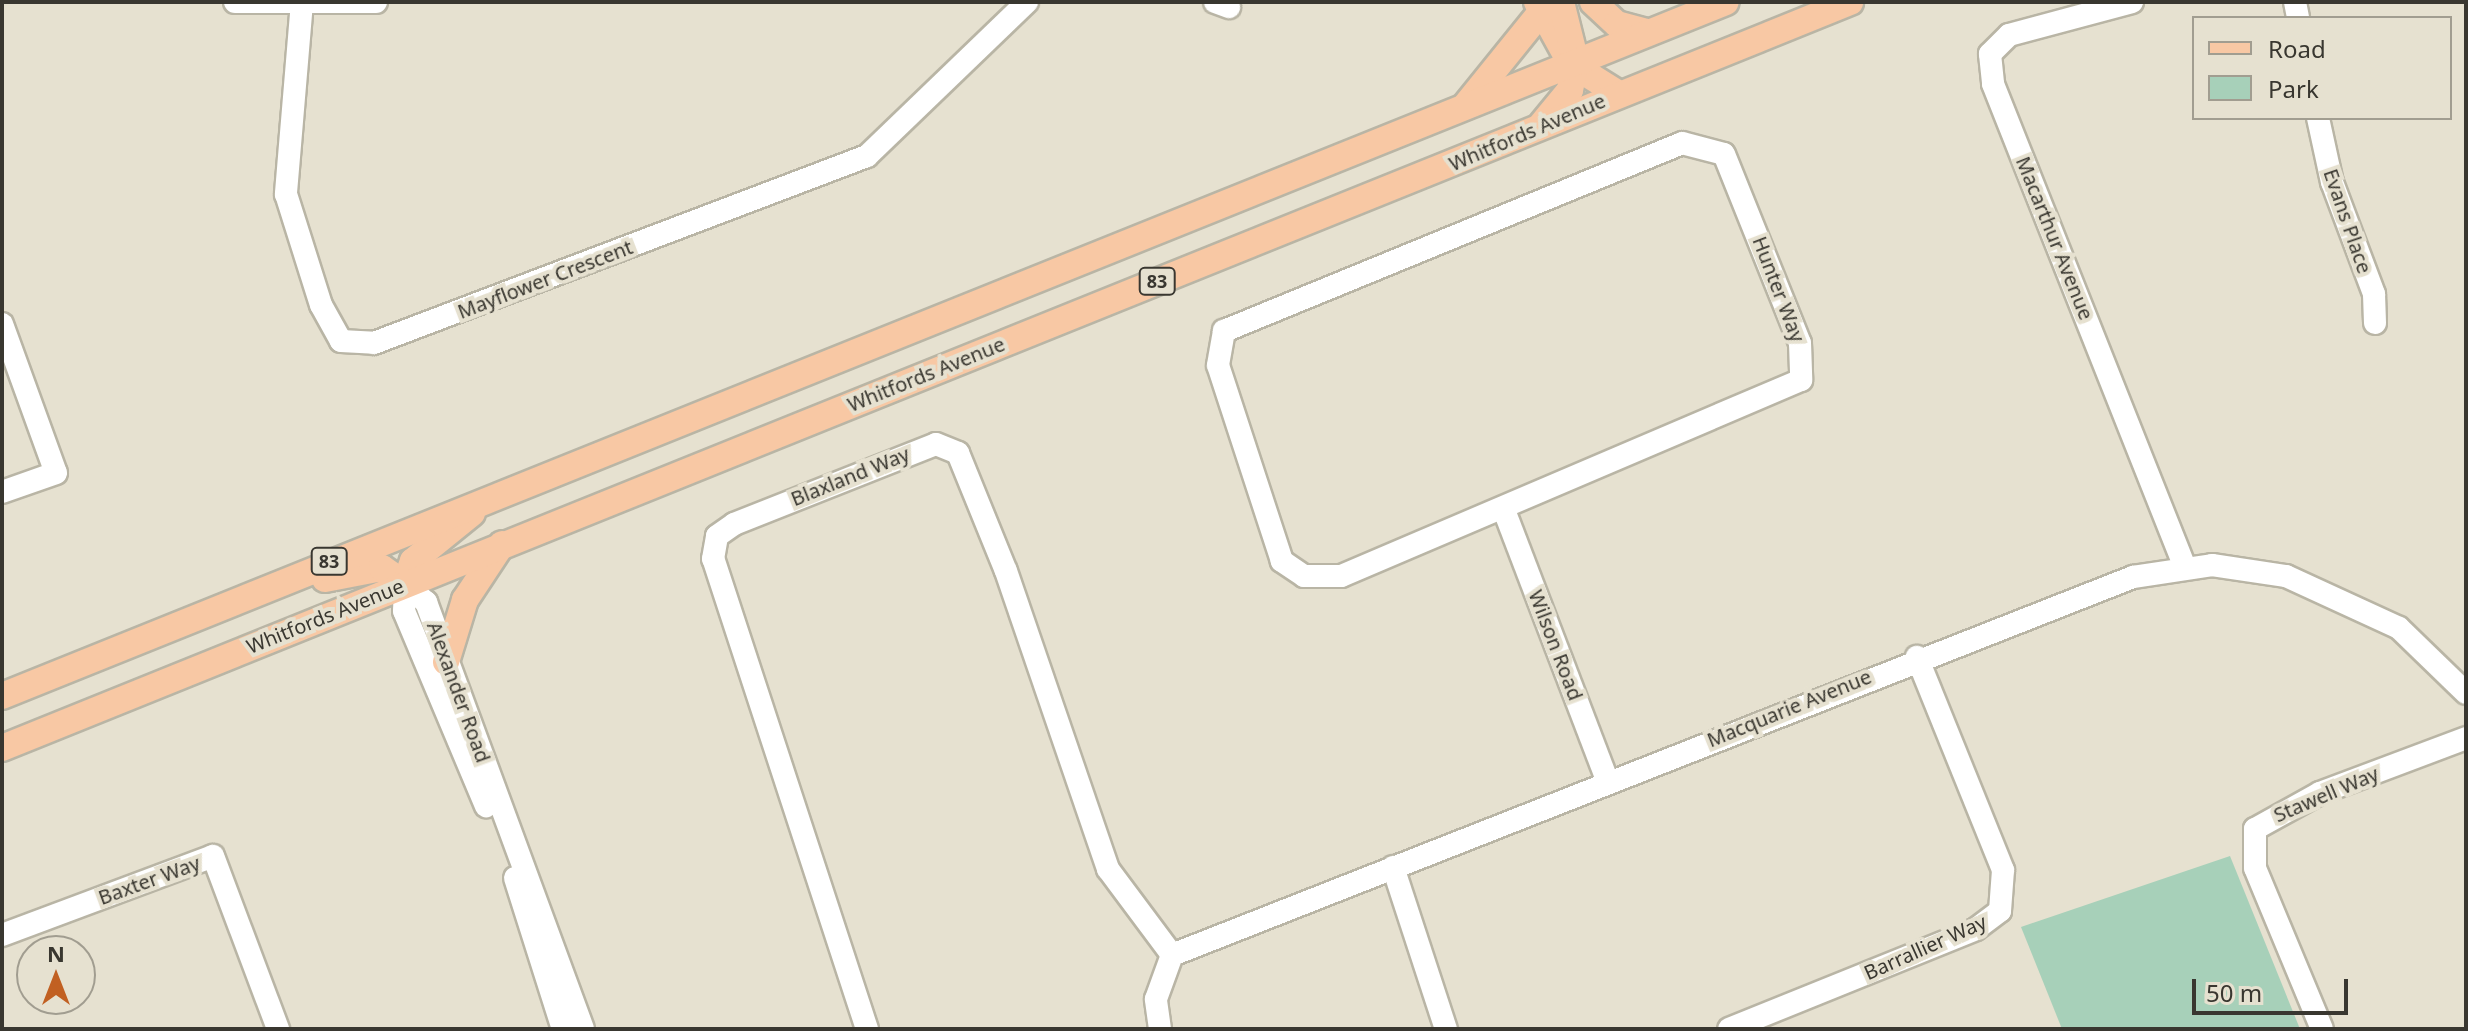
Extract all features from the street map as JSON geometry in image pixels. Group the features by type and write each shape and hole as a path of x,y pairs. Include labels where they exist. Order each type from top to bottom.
{"main road":[{"path":"1593,2 1617,24 1647,32"},
{"name":"83","path":"2,696 160,627 1462,110 1726,2"},
{"name":"Whitfords Avenue","path":"2,748 1850,2"},
{"path":"1462,110 1547,5 1574,65 1619,94"},
{"path":"1530,133 1553,115 1574,65"},
{"path":"160,627 362,568 382,568 405,584 413,561 497,494"},
{"path":"446,662 465,600 502,544"}],"street":[{"path":"235,2 302,5 376,2"},
{"name":"Mayflower Crescent","path":"302,5 286,194 321,305 341,341 374,343 867,156 1027,2"},
{"name":"Macarthur Avenue","path":"2132,2 2009,35 1990,54 1993,84 2184,565"},
{"name":"Evans Place","path":"2318,120 2332,182 2374,294 2375,323"},
{"name":"Hunter Way","path":"1682,143 1724,154 1803,350 1801,380 1504,510 1341,576 1304,576 1282,561 1218,365 1224,331 1682,143"},
{"path":"2,324 56,473 2,492"},
{"name":"Blaxland Way","path":"867,1029 713,559 717,536 734,524 936,444 958,453 995,545 1108,869 1172,955"},
{"name":"Wilson Road","path":"1504,510 1607,780"},
{"name":"Macquarie Avenue","path":"1172,955 1917,657 2184,565 2286,576 2338,595 2399,628 2466,693"},
{"name":"Alexander Road","path":"405,584 426,602 574,1028"},
{"name":"Alexander Road","path":"405,584 404,611 512,869 574,1028"},
{"name":"Barrallier Way","path":"1729,1029 1976,929 2000,911 2003,870 1917,657"},
{"name":"Stawell Way","path":"2322,1029 2255,868 2255,829 2320,793 2466,738"},
{"name":"Baxter Way","path":"2,935 213,856 278,1029"},
{"path":"1393,867 1446,1029"},
{"path":"1160,1029 1156,999 1172,955"}],"green space":[{"path":"2230,856 2300,1029 2062,1029 2021,927"}]}
